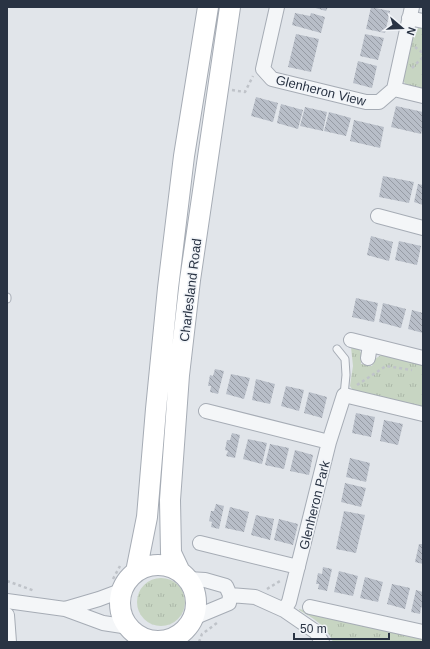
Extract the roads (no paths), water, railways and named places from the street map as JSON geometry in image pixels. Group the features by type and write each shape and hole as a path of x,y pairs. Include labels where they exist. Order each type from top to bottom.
{"main road":[{"name":"Charlesland Road","path":"136,572 147,517 168,288 184,156 208,7"},
{"name":"Charlesland Road","path":"184,576 171,553 170,500 179,383 191,273 230,7"},
{"path":"157,565 166,566 184,576 193,587 196,598 196,611 189,628 175,638 163,641 151,641 136,635 124,619 120,606 123,590 128,580 136,572 157,565"}],"street":[{"name":"Glenheron View","path":"277,7 263,70 272,79 366,102 379,102 394,89"},
{"path":"423,21 410,12 394,89 423,96"},
{"path":"378,216 423,228"},
{"path":"351,340 369,352 423,358"},
{"path":"344,394 423,414"},
{"name":"Glenheron Park","path":"284,610 289,602 329,442 344,394"},
{"name":"Glenheron Park","path":"206,411 329,442"},
{"name":"Glenheron Park","path":"200,543 298,567"},
{"path":"184,576 226,586 230,595 228,602 189,628"},
{"path":"65,609 100,599 123,590"},
{"path":"230,595 255,597 284,610 316,632 322,642"},
{"path":"7,601 65,609 136,635"},
{"path":"310,607 423,632"},
{"path":"7,615 10,642"}],"lane":[{"path":"337,349 345,359 346,375 344,394"}]}
